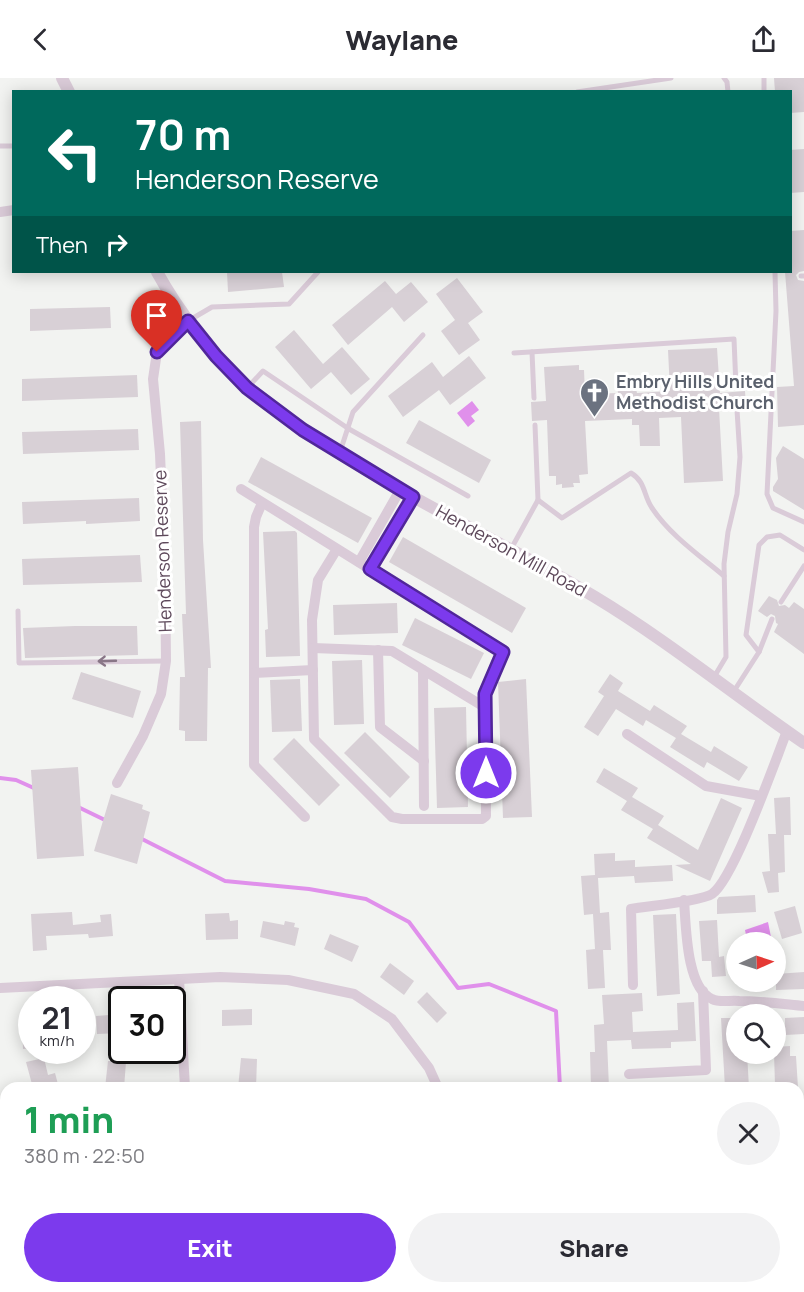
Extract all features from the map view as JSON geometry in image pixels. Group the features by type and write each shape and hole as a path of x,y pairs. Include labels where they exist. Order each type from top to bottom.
{"street":[{"name":"Henderson Mill Road","path":"158,273 188,321 216,356 247,388 303,430 400,490 596,598 714,677 804,742"},
{"name":"Henderson Reserve","path":"117,783 143,736 162,694 166,661 160,454 153,379 157,352 188,321"},
{"path":"241,489 503,652 485,694 486,816 482,819 392,817 314,739 312,620 318,580 337,549"},
{"path":"358,562 400,490"},
{"path":"370,569 413,497"},
{"path":"262,503 254,527 254,765 305,817"},
{"path":"383,520 395,527"},
{"path":"313,648 392,651 486,708"},
{"path":"378,650 380,727 424,761"},
{"path":"254,673 313,670"},
{"path":"423,670 424,806"},
{"path":"633,986 631,909 700,898 713,893 731,869 787,731"},
{"path":"627,734 706,786 760,796"},
{"path":"684,900 693,974 709,999 804,1006"},
{"path":"0,988 220,977 288,980 354,994 392,1019 429,1068 435,1082"},
{"path":"179,979 185,1082"},
{"path":"628,1074 706,1070 703,991"}],"lane":[{"path":"590,90 670,78"},
{"path":"188,321 212,307 289,304 317,273"},
{"path":"775,273 776,311 767,494 773,508 804,522"},
{"path":"340,454 354,412 423,335"},
{"path":"514,353 734,339 736,387"},
{"path":"532,352 534,398"},
{"path":"247,388 263,371 349,429 468,496"},
{"path":"714,677 726,657 724,576 728,532 737,494 740,457 737,410"},
{"path":"511,550 538,500 535,425"},
{"path":"538,500 562,518 631,473 640,478 650,505 664,524 724,576"},
{"path":"759,652 746,635 759,545 766,537 780,535 804,550"},
{"path":"781,602 804,566"},
{"path":"18,611 19,663 166,661"},
{"path":"734,692 759,652 772,619"}],"shaded area":[{"path":"472,401 479,410 471,416 475,421 468,427 457,413"},
{"path":"768,922 770,932 745,932 745,930"}],"building":[{"path":"774,78 804,78 804,112 792,113 792,90 775,90"},
{"path":"804,149 804,192 792,193 792,150"},
{"path":"804,230 804,271 796,275 798,280 804,281 804,425 778,427 777,387 794,386 785,273 792,273 792,231"},
{"path":"227,273 282,273 284,287 228,292"},
{"path":"457,278 483,312 468,323 480,340 459,355 441,331 455,320 436,294"},
{"path":"385,281 396,294 411,282 428,302 404,322 392,307 348,345 332,325"},
{"path":"110,307 111,328 30,331 30,309"},
{"path":"294,330 323,364 342,347 370,379 351,395 331,372 311,389 275,347"},
{"name":"Embry Hills United Methodist Church","path":"717,348 720,393 745,391 746,407 737,405 719,408 723,481 684,483 681,417 659,418 660,446 640,446 639,425 632,425 632,419 585,421 588,474 579,475 580,483 573,483 574,487 562,488 562,484 556,485 556,476 549,476 547,420 532,421 531,402 546,401 544,367 579,365 579,370 584,370 585,394 618,393 617,385 629,385 629,390 636,389 637,393 670,391 668,350"},
{"path":"469,356 486,378 450,405 439,390 403,417 388,396 432,362 443,377"},
{"path":"137,375 138,397 22,401 22,379"},
{"path":"419,420 491,460 479,483 406,443"},
{"path":"201,421 203,540 211,668 208,668 207,741 185,741 185,731 179,730 180,677 185,677 182,614 186,614 180,422"},
{"path":"138,429 139,450 23,454 22,432"},
{"path":"783,446 804,459 804,510 773,491 778,479 776,458"},
{"path":"261,457 372,518 358,543 248,482"},
{"path":"139,498 140,521 23,524 22,502"},
{"path":"295,531 297,533 300,656 266,657 265,630 268,629 263,532"},
{"path":"403,537 526,608 512,633 389,562"},
{"path":"140,555 142,582 23,585 22,559"},
{"path":"769,596 777,600 779,606 785,605 789,608 794,602 804,609 804,654 774,632 778,624 775,616 771,614 767,617 758,611"},
{"path":"397,603 398,633 334,635 333,605"},
{"path":"415,618 484,653 471,679 402,645"},
{"path":"137,626 138,655 25,658 23,628"},
{"path":"362,660 364,724 334,725 332,661"},
{"path":"81,672 141,691 133,718 72,699"},
{"path":"610,674 623,683 618,691 650,711 654,705 687,726 681,734 711,752 714,746 748,767 739,781 707,762 704,768 670,747 676,738 646,720 643,726 616,709 598,736 584,727 604,696 598,692"},
{"path":"300,679 302,731 272,732 270,680"},
{"path":"526,679 532,817 503,818 498,682"},
{"path":"466,707 468,807 437,808 434,708"},
{"path":"365,732 410,777 390,798 344,753"},
{"path":"294,738 340,785 319,806 273,759"},
{"path":"78,767 84,856 37,859 31,770"},
{"path":"604,768 638,788 632,797 664,816 658,825 698,850 721,798 742,808 710,881 675,865 691,864 647,838 653,829 621,810 627,801 596,782"},
{"path":"111,794 143,805 142,809 150,812 137,864 94,851"},
{"path":"790,797 791,835 784,835 785,872 778,873 779,892 768,893 762,872 770,871 768,834 776,834 774,798"},
{"path":"615,853 615,861 635,860 635,867 672,865 673,881 635,883 634,876 598,878 600,913 609,912 611,950 603,950 605,988 588,989 586,950 595,949 593,914 584,915 581,876 595,875 594,854"},
{"path":"755,895 756,912 717,914 719,897"},
{"path":"795,906 802,933 786,938 786,932 780,932 774,912"},
{"path":"72,912 73,925 101,922 100,915 111,914 113,936 89,938 88,934 46,936 47,950 33,951 31,914"},
{"path":"229,913 230,921 238,920 238,939 206,940 205,914"},
{"path":"676,914 680,994 657,996 653,915"},
{"path":"717,920 719,957 724,956 726,976 712,977 711,961 702,961 699,921"},
{"path":"263,921 284,925 285,921 295,923 294,927 299,928 295,946 260,937"},
{"path":"330,934 359,946 352,962 324,949"},
{"path":"390,963 414,981 404,995 380,977"},
{"path":"804,972 804,989 786,990 786,973"},
{"path":"427,992 447,1013 437,1023 417,1002"},
{"path":"642,993 643,1011 632,1012 633,1032 678,1030 677,1003 694,1002 696,1041 671,1042 671,1048 632,1049 631,1040 607,1041 609,1082 591,1082 590,1052 595,1052 594,1025 604,1024 602,995"},
{"path":"252,1009 252,1025 222,1026 222,1010"},
{"path":"108,1015 108,1034 97,1034 96,1016"},
{"path":"804,1017 804,1034 786,1035 786,1018"},
{"path":"721,1018 726,1018 726,1064 748,1064 749,1082 725,1082"},
{"path":"786,1046 790,1046 790,1056 796,1056 798,1082 775,1082 774,1064 786,1064"},
{"path":"241,1058 257,1059 256,1082 239,1082"},
{"path":"108,1061 108,1064 126,1064 124,1082 106,1082"},
{"path":"27,1064 45,1064 48,1075 55,1073 57,1082 31,1082"}],"waterway":[{"path":"0,778 16,780 36,789"},
{"path":"76,806 107,821"},
{"path":"140,838 225,881 309,889 366,899 409,922 458,988 489,984 556,1011 560,1082"}],"place":[{"name":"Embry Hills United Methodist Church","path":"595,418"}],"route":[{"path":"157,352 188,321 216,356 247,388 303,430 413,497 370,569 503,652 485,694 486,773"}]}
